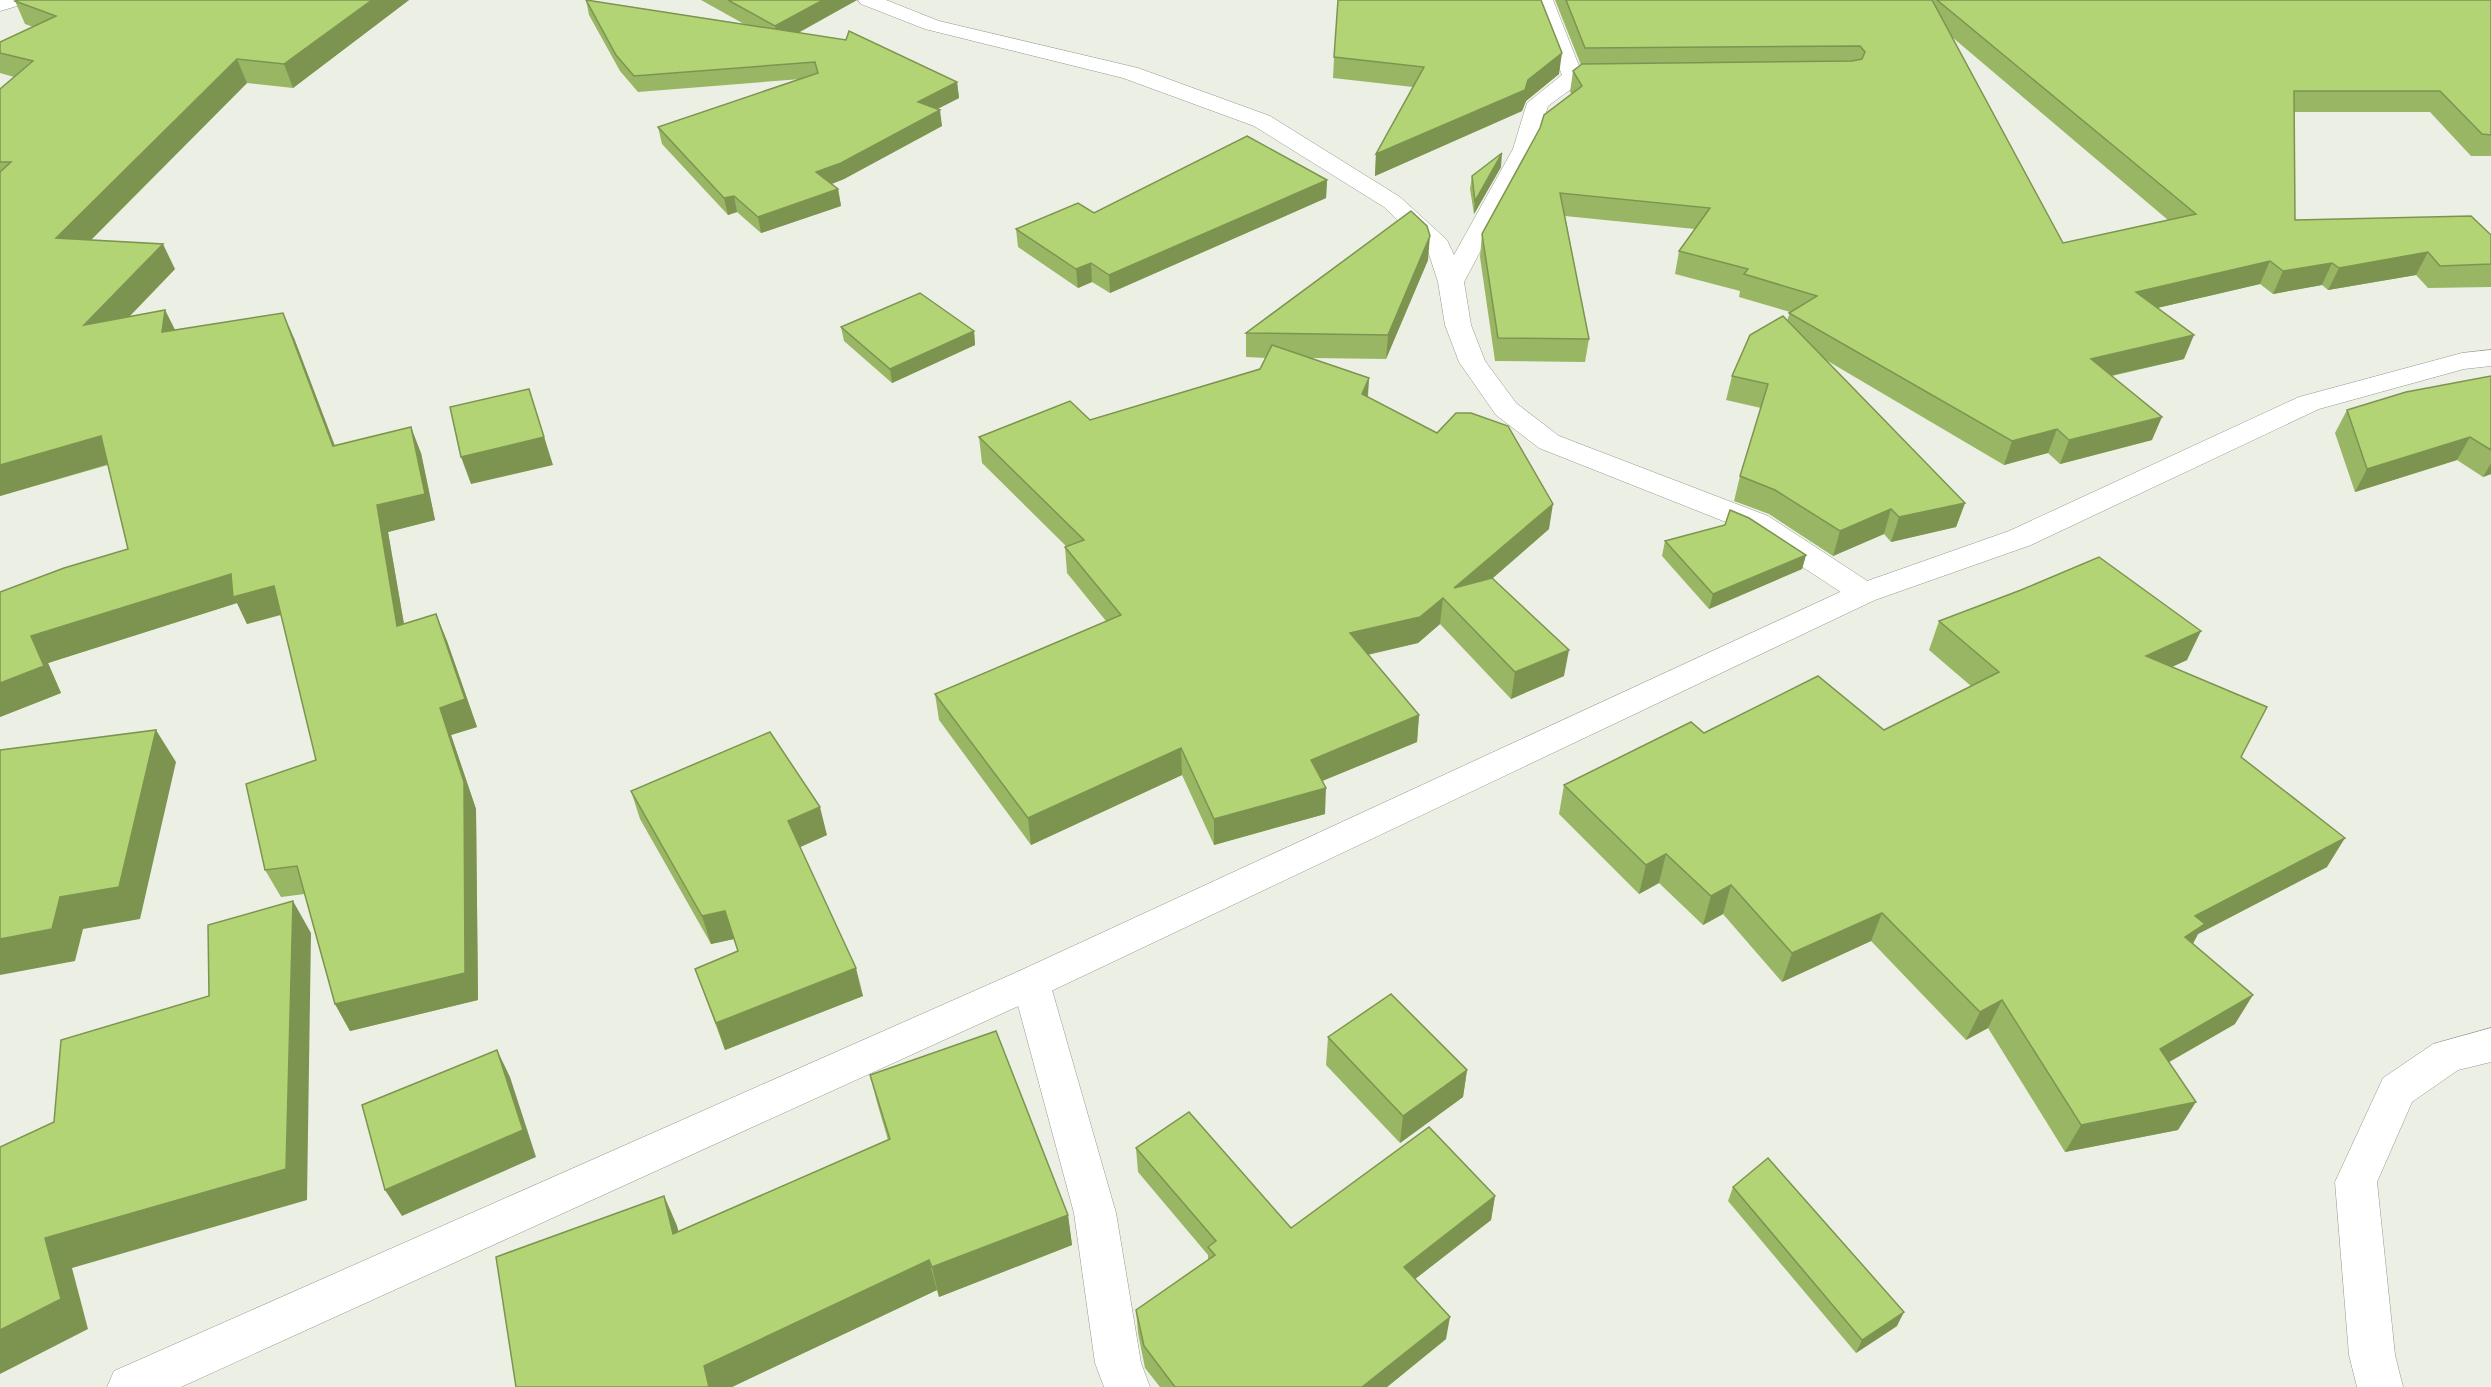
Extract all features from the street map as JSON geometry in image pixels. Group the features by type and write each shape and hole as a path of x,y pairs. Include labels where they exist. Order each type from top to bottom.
{"street":[{"path":"0,5 17,0"},
{"path":"868,0 932,25 1130,73 1262,121 1392,202 1438,245 1451,282 1458,325 1472,362 1506,409 1549,442 1757,524 1864,593"},
{"path":"1544,0 1573,77"},
{"path":"1451,282 1524,149 1538,103 1573,77 1641,78"},
{"path":"130,1387 1031,983 1864,593 2020,538 2309,403 2462,361 2491,358"},
{"path":"1031,983 1095,1213 1118,1363 1127,1387"},
{"path":"2380,1387 2372,1355 2356,1182 2397,1090 2447,1056 2491,1045"}],"building":[{"path":"372,0 284,64 237,59 56,238 163,244 84,325 165,310 162,332 283,313 333,446 411,427 425,494 377,505 397,626 436,614 465,699 440,708 464,782 465,973 335,1004 297,866 265,870 246,784 316,760 274,586 233,597 231,574 31,636 44,666 0,683 0,592 64,568 128,549 101,436 0,465 0,172 11,162 0,162 0,89 33,61 0,53 0,42 56,16 15,1"},
{"path":"586,0 846,40 849,31 957,82 918,102 940,110 841,163 816,172 838,189 758,217 734,196 724,198 658,127 818,73 815,62 634,76 616,55"},
{"path":"728,0 823,0 775,26"},
{"path":"1338,0 1541,0 1562,53 1528,80 1525,90 1376,154 1424,67 1334,57"},
{"path":"1566,0 1932,0 2063,243 2196,214 1937,0 2491,0 2491,135 2482,134 2440,91 2294,91 2295,220 2471,216 2491,235 2491,264 2440,266 2428,252 2339,268 2332,263 2283,271 2270,261 2136,292 2194,335 2091,359 2162,417 2069,440 2057,429 2012,441 1789,313 1817,296 1744,274 1748,269 1679,251 1710,208 1560,193 1589,339 1498,338 1482,234 1540,128 1544,115 1582,86 1573,71 1582,64 1852,61 1862,59 1865,52 1860,46 1585,48"},
{"path":"1247,136 1327,180 1109,275 1091,263 1076,269 1016,229 1078,203 1094,213"},
{"path":"1502,153 1475,201 1472,176"},
{"path":"1411,211 1427,226 1430,236 1388,335 1246,333"},
{"path":"920,293 974,331 890,369 841,327"},
{"path":"1783,316 1965,503 1899,517 1891,509 1840,531 1775,490 1740,476 1768,384 1732,376 1750,335"},
{"path":"1272,345 1369,378 1362,394 1437,433 1456,413 1471,413 1508,426 1553,504 1454,588 1492,578 1569,650 1515,672 1443,598 1420,617 1350,633 1419,715 1311,760 1326,788 1214,819 1181,748 1028,818 935,694 1121,615 1065,547 1084,540 979,437 1070,401 1090,420 1260,369"},
{"path":"2491,376 2491,450 2470,437 2367,469 2347,410 2406,392"},
{"path":"529,389 544,437 461,457 450,407"},
{"path":"1730,510 1749,518 1806,555 1713,594 1665,541 1725,525"},
{"path":"2099,557 2201,631 2146,656 2267,707 2241,757 2345,838 2195,916 2205,924 2185,937 2253,995 2160,1049 2196,1102 2081,1125 2002,1000 1980,1012 1882,913 1792,953 1731,885 1711,896 1666,854 1646,865 1564,785 1691,722 1704,733 1818,676 1884,730 1999,672 1939,621"},
{"path":"156,730 119,887 60,897 52,929 0,939 0,750"},
{"path":"770,732 820,807 788,821 856,968 716,1023 695,969 738,951 725,911 702,916 631,791"},
{"path":"293,901 286,1169 45,1238 61,1299 0,1330 0,1147 54,1122 61,1040 209,996 208,925"},
{"path":"1391,994 1467,1070 1403,1116 1328,1037"},
{"path":"996,1031 1068,1215 932,1267 929,1260 704,1366 709,1387 516,1387 496,1257 664,1196 673,1234 890,1139 870,1075"},
{"path":"497,1050 523,1130 385,1190 362,1105"},
{"path":"1189,1112 1291,1228 1429,1127 1495,1196 1404,1267 1450,1317 1362,1387 1175,1387 1144,1346 1136,1310 1215,1255 1208,1247 1216,1241 1136,1148"},
{"path":"1768,1158 1904,1312 1862,1340 1733,1187"}]}
